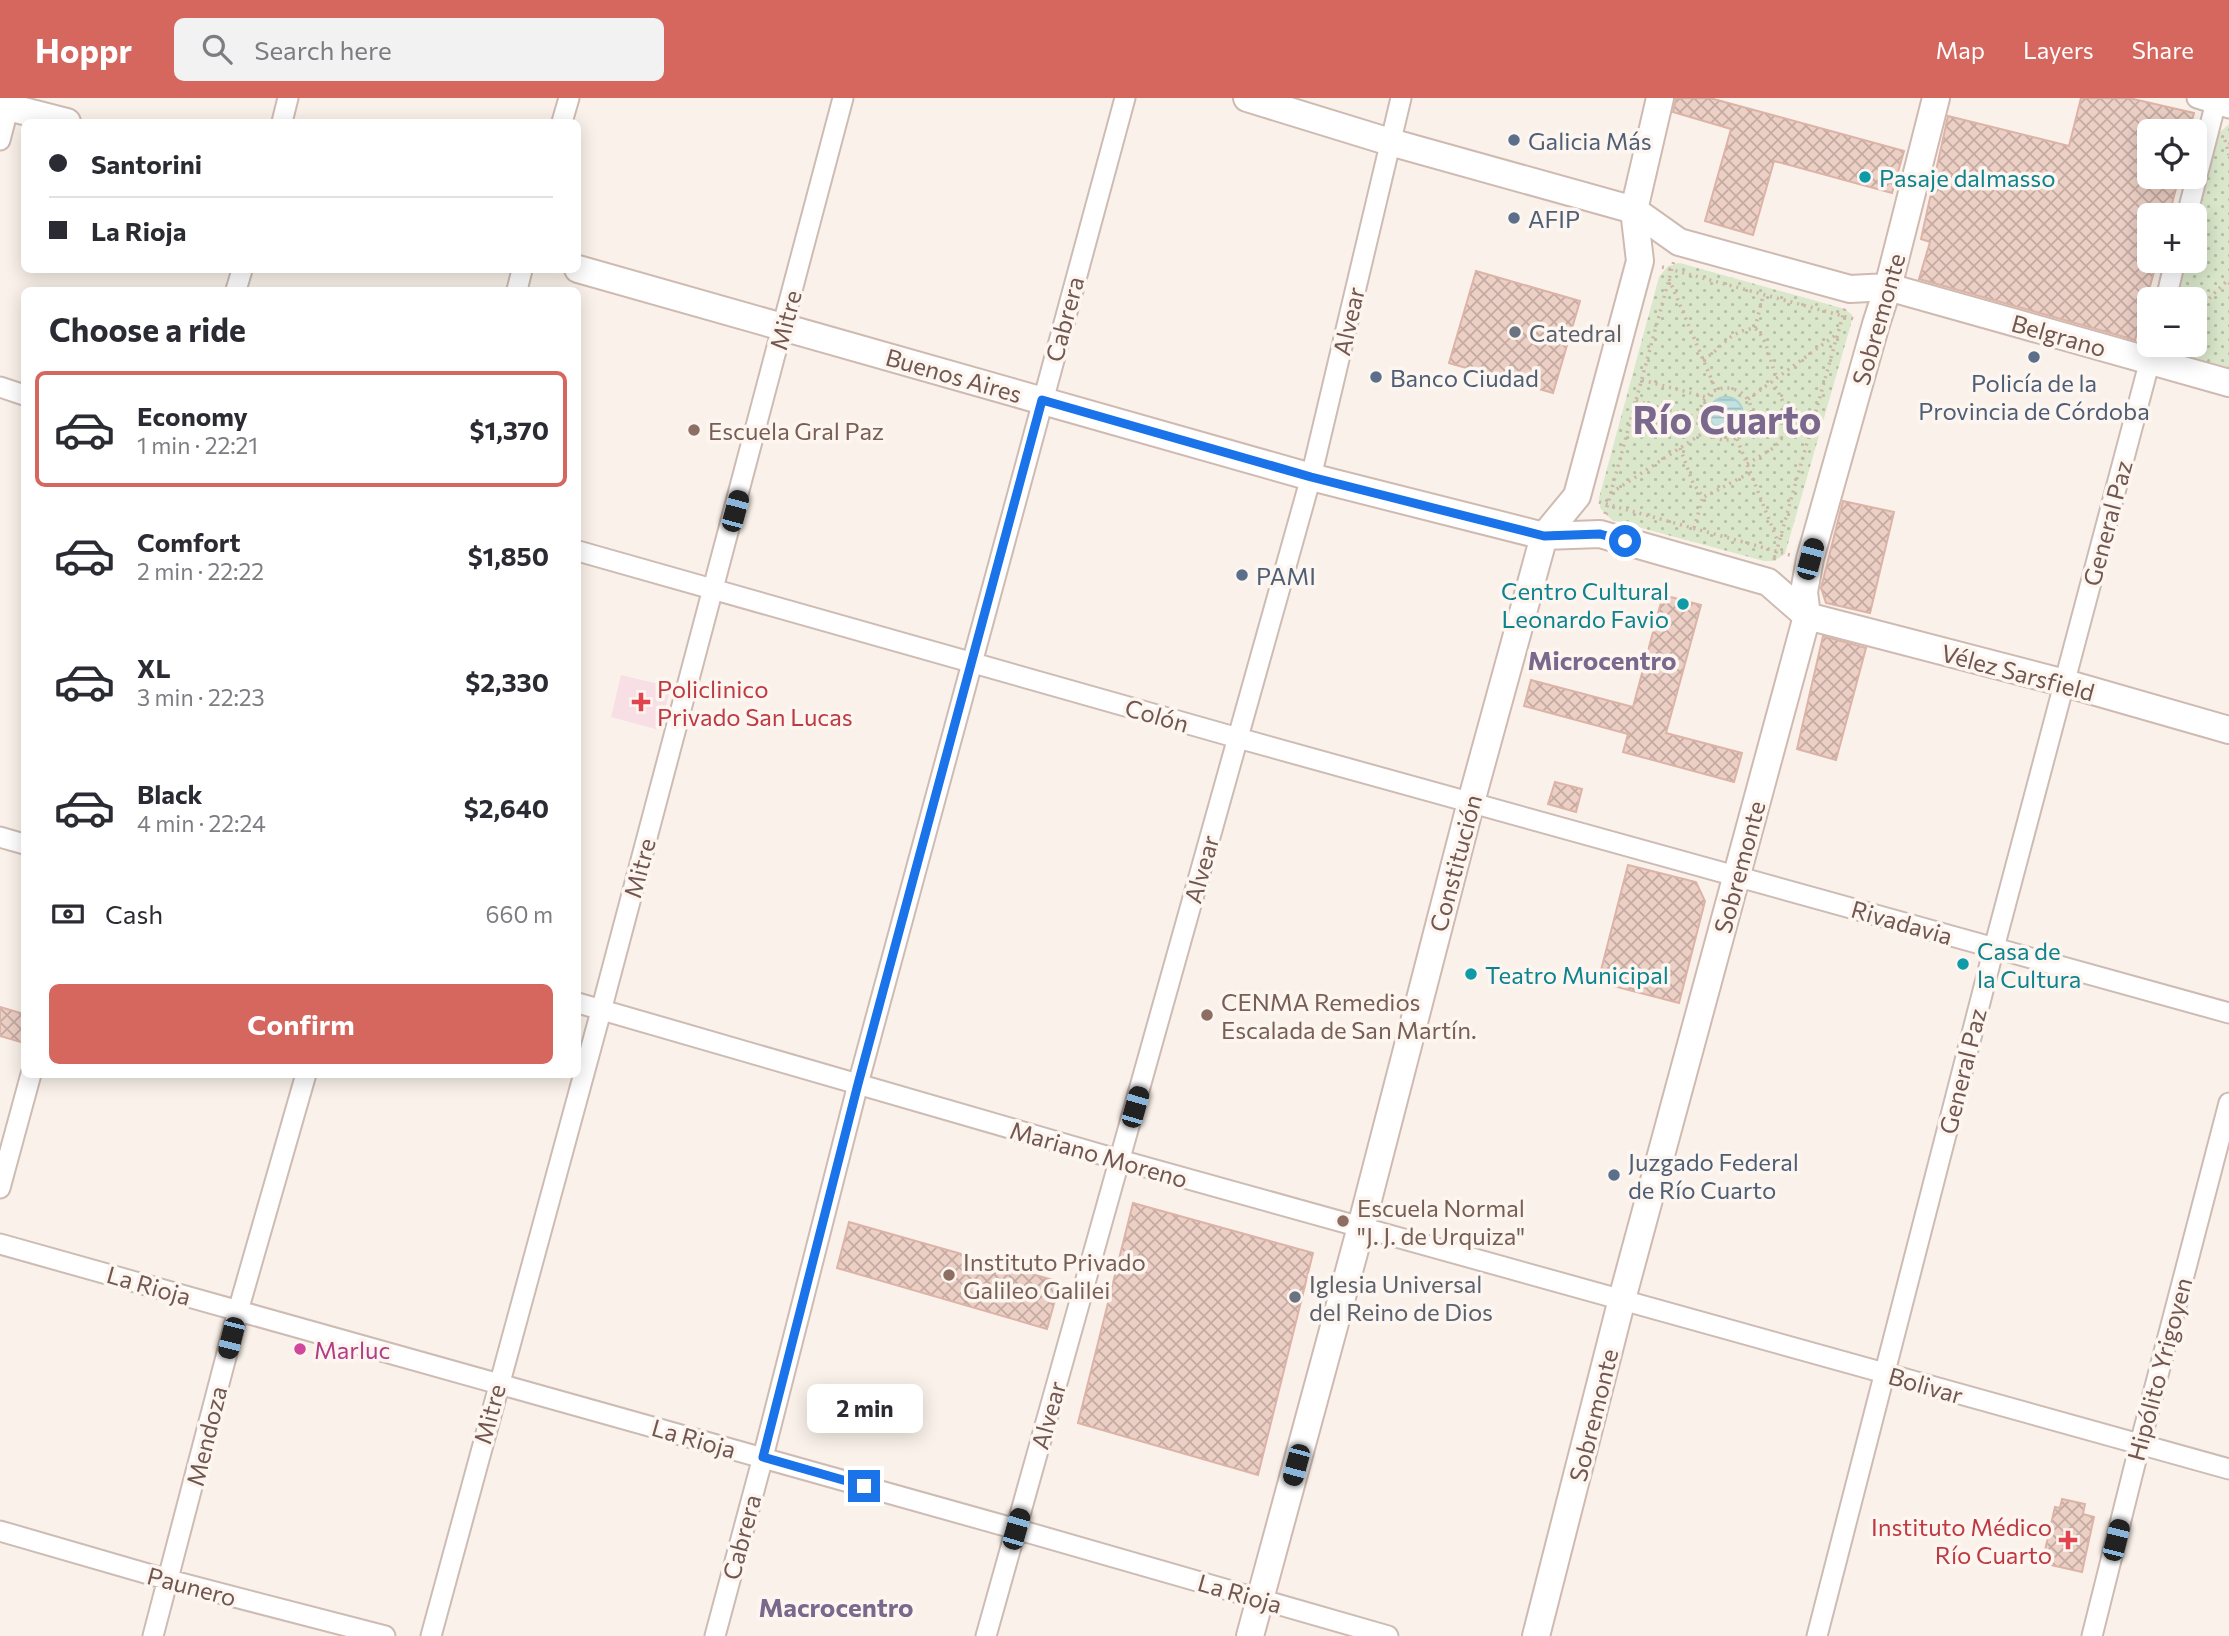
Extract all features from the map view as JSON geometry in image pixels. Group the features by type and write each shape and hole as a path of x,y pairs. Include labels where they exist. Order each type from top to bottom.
{"main road":[{"path":"1247,98 1390,142 1634,210 1679,242"},
{"name":"Constitución","path":"1250,1636 1544,536 1577,496 1640,261 1634,210 1660,98"},
{"name":"Sobremonte","path":"1536,1636 1622,1299 1807,616 1804,592 1810,559 1888,287 1936,98"},
{"path":"6,103 57,119"},
{"name":"Belgrano","path":"1679,242 1850,289 1888,287 2137,348"},
{"name":"Buenos Aires","path":"581,270 1311,477 1544,536 1600,534 1768,582 1807,616"},
{"name":"Belgrano","path":"2164,357 2229,383"},
{"name":"Vélez Sarsfield","path":"1807,616 2065,683 2229,730"}],"street":[{"path":"283,119 288,98"},
{"path":"563,119 569,98"},
{"name":"Mitre","path":"431,1636 497,1383 714,590 843,98"},
{"name":"Cabrera","path":"715,1636 858,1084 1125,98"},
{"name":"Alvear","path":"986,1636 1311,477 1401,98"},
{"path":"2190,203 2215,102"},
{"path":"0,140 6,103"},
{"name":"General Paz","path":"1817,1636 1994,948 2151,357"},
{"path":"0,387 21,394"},
{"name":"Colón","path":"581,552 1238,738 1737,875"},
{"path":"0,837 21,843"},
{"name":"Rivadavia","path":"1737,875 2229,1013"},
{"name":"Mariano Moreno","path":"581,1004 1120,1160 1622,1299"},
{"path":"0,1188 31,1078"},
{"name":"Mendoza","path":"153,1636 238,1311 305,1078"},
{"name":"Hipólito Yrigoyen","path":"2092,1636 2229,1103"},
{"name":"La Rioja","path":"0,1244 763,1457 1388,1636"},
{"name":"Bolivar","path":"1622,1299 2229,1469"},
{"name":"Paunero","path":"0,1531 169,1580 385,1636"}],"path":[{"path":"1600,534 1679,242"},
{"path":"1640,261 1876,324"},
{"path":"1669,279 1716,390"},
{"path":"2207,300 2229,279"},
{"path":"1768,582 1850,289"},
{"path":"1755,328 1763,295"},
{"path":"1703,360 1737,332 1755,328"},
{"path":"1755,328 1766,344 1777,378"},
{"path":"1748,399 1838,334"},
{"path":"1642,380 1706,397"},
{"path":"1747,464 1775,447 1788,430 1787,412 1782,397 1772,382"},
{"path":"1728,388 1739,391 1748,399 1752,422 1746,432 1737,439 1726,441 1714,438 1706,431 1700,418 1706,397 1716,390 1728,388"},
{"path":"1636,401 1700,418"},
{"path":"1788,430 1809,436"},
{"path":"1611,494 1706,431"},
{"path":"1737,439 1779,544"},
{"path":"1680,448 1689,473 1703,497 1694,529"},
{"path":"1703,497 1722,490 1751,473"},
{"path":"1577,496 1810,559"}],"shaded area":[{"name":"Policlinico Privado San Lucas","path":"621,675 671,687 659,730 611,717"}],"green space":[{"path":"2229,124 2229,371 2179,357 2207,357 2207,287 2176,287 2180,273 2207,273 2207,203 2199,203 2203,189 2207,189 2207,174 2218,134"},
{"path":"1680,263 1845,309 1852,315 1785,554 1774,561 1764,561 1612,520 1601,509 1599,498 1659,277 1668,266"}],"water":[{"path":"1726,397 1738,402 1743,414 1738,426 1726,431 1714,426 1709,414 1714,402"}],"building":[{"name":"Pasaje dalmasso","path":"1676,98 1710,98 1904,151 1892,193 1774,161 1753,235 1705,221 1731,129 1673,112"},
{"path":"2081,98 2129,98 2194,113 2192,119 2137,119 2137,189 2176,189 2172,203 2137,203 2137,273 2154,273 2150,287 2137,287 2135,340 1919,279 1930,242 1921,239 1948,116 2069,146"},
{"name":"Catedral","path":"1476,271 1580,301 1553,393 1449,363"},
{"path":"1843,501 1894,512 1870,613 1826,603 1821,588"},
{"path":"1663,595 1701,605 1666,733 1742,753 1734,782 1623,752 1628,734 1524,706 1531,680 1633,707"},
{"path":"1823,636 1866,648 1836,760 1797,749"},
{"path":"1555,782 1582,789 1576,812 1548,804"},
{"path":"1628,865 1696,882 1705,901 1679,1003 1598,982"},
{"path":"0,1007 21,1013 21,1042 0,1036"},
{"path":"1133,1203 1313,1253 1258,1475 1078,1423"},
{"name":"Instituto Privado Galileo Galilei","path":"849,1222 1060,1282 1047,1329 837,1268"},
{"name":"Instituto Médico Río Cuarto","path":"2062,1499 2085,1504 2083,1514 2094,1517 2082,1572 2042,1563 2055,1507 2060,1508"}],"place":[{"name":"Galicia Más","path":"1514,140"},
{"name":"Pasaje dalmasso","path":"1865,177"},
{"name":"AFIP","path":"1514,218"},
{"name":"Catedral","path":"1515,332"},
{"name":"Policía de la Provincia de Córdoba","path":"2034,357"},
{"name":"Banco Ciudad","path":"1376,377"},
{"name":"Escuela Gral Paz","path":"694,430"},
{"name":"PAMI","path":"1242,575"},
{"name":"Centro Cultural Leonardo Favio","path":"1683,604"},
{"name":"Policlinico Privado San Lucas","path":"641,702"},
{"name":"Casa de la Cultura","path":"1963,964"},
{"name":"Teatro Municipal","path":"1471,974"},
{"name":"CENMA Remedios Escalada de San Martín.","path":"1207,1015"},
{"name":"Juzgado Federal de Río Cuarto","path":"1614,1175"},
{"name":"Escuela Normal \"J. J. de Urquiza\"","path":"1343,1221"},
{"name":"Instituto Privado Galileo Galilei","path":"949,1275"},
{"name":"Iglesia Universal del Reino de Dios","path":"1295,1297"},
{"name":"Marluc","path":"300,1349"},
{"name":"Instituto Médico Río Cuarto","path":"2068,1540"}],"district":[{"name":"Río Cuarto","path":"1727,418"},
{"name":"Microcentro","path":"1602,659"},
{"name":"Macrocentro","path":"836,1606"}],"route":[{"path":"864,1486 763,1457 858,1084 1042,400 1311,477 1544,536 1600,534 1625,541"}]}
